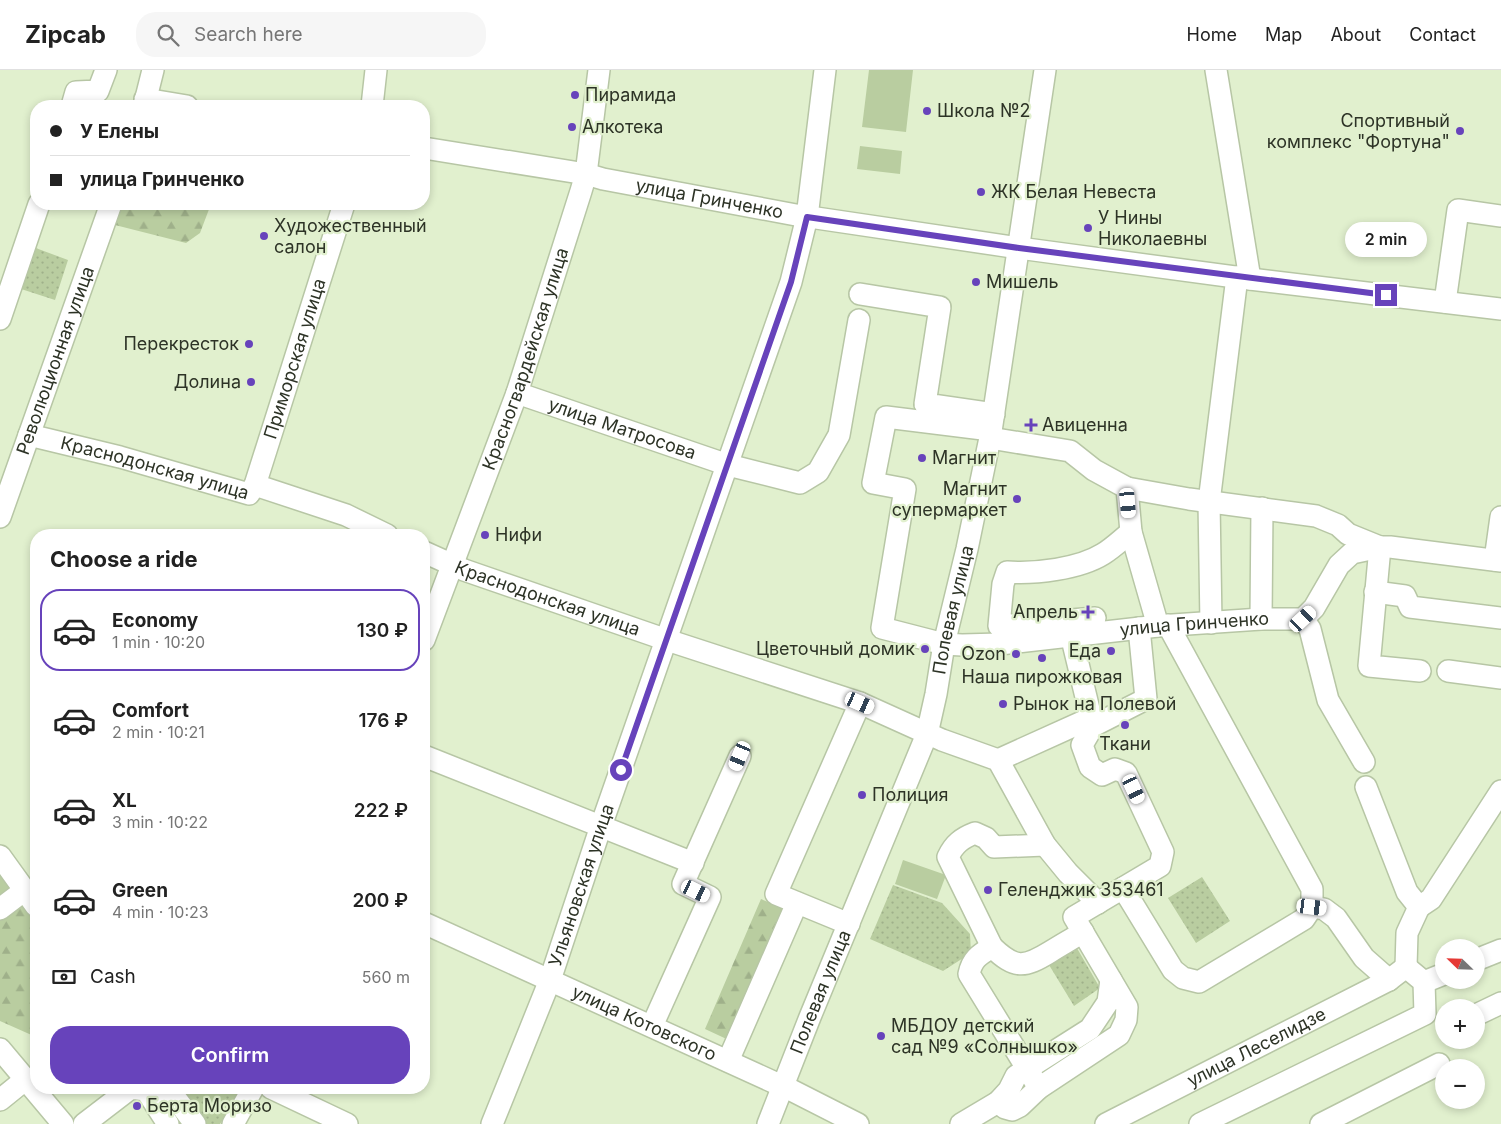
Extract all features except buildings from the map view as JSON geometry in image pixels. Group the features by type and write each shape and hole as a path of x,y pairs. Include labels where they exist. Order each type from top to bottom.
{"street":[{"path":"74,100 76,92 98,91 106,70"},
{"path":"146,100 153,70"},
{"path":"373,100 376,70"},
{"name":"Красногвардейская улица","path":"430,624 517,393 586,174 599,70"},
{"name":"Ульяновская улица","path":"492,1124 550,980 601,826 791,282 807,217 825,70"},
{"name":"Полевая улица","path":"768,1124 810,1017 927,734 944,644 967,549 992,427 1045,70"},
{"path":"1211,623 1209,502 1244,278 1216,70"},
{"name":"улица Гринченко","path":"430,149 586,174 613,181 807,217 1244,278 1501,309"},
{"path":"0,319 37,210"},
{"name":"Революционная улица","path":"0,517 109,210"},
{"name":"Приморская улица","path":"255,485 342,210"},
{"path":"1445,302 1458,210 1501,216"},
{"path":"860,294 940,307 925,404 1070,452 1094,470 1127,488 1209,502 1316,516 1338,525 1348,534 1380,547 1498,560 1501,517"},
{"name":"улица Матросова","path":"517,393 728,465 800,483 818,472 839,435 859,320"},
{"name":"улица Гринченко","path":"992,427 886,417 873,483 905,489 882,628 944,644 962,645 1000,635 1073,635 1155,626 1261,619 1303,619"},
{"name":"Краснодонская улица","path":"30,435 120,457 249,494 255,485 346,515 361,529"},
{"path":"1123,888 1173,970 1183,978 1199,982 1304,919 1312,907 1312,889 1155,626 1131,532 1127,488"},
{"path":"1261,619 1262,508"},
{"path":"1113,616 1000,635 1003,584 1007,572 1027,574 1073,566 1102,555 1131,532"},
{"path":"1380,547 1369,666 1420,671"},
{"path":"1364,762 1328,700 1310,629 1303,619 1314,608 1340,565 1352,553 1380,547"},
{"name":"Краснодонская улица","path":"430,555 451,566 667,640 860,703 927,734 998,760"},
{"path":"1375,592 1405,596 1410,607 1501,618"},
{"path":"1098,902 1068,873 1045,845 998,760 1146,699 1155,626"},
{"path":"961,1124 1020,1106 1039,1088 1119,1035 1126,1020 1127,1007 1074,917 1160,866 1164,852 1126,773 1114,769 1102,775 1090,767 1082,745 1092,722 1073,635"},
{"path":"1448,671 1501,678"},
{"path":"849,924 776,894 860,703"},
{"path":"652,1026 710,897 683,884 740,756"},
{"path":"430,758 693,863"},
{"path":"1366,787 1407,892 1419,907"},
{"path":"1200,1124 1425,1014 1424,982 1406,967 1407,933 1419,907 1431,899 1501,792"},
{"path":"1045,845 994,846 986,838 975,833 965,837 954,846 948,857 992,947 1009,961 1020,964 1031,963 1083,932"},
{"path":"0,856 30,897"},
{"path":"0,909 30,898"},
{"path":"728,1061 798,903"},
{"path":"1312,907 1324,909 1336,918 1364,958 1389,980"},
{"name":"улица Котовского","path":"430,926 728,1061 858,1124"},
{"path":"992,947 980,954 971,964 970,974 1039,1088"},
{"path":"1485,956 1501,950"},
{"name":"улица Леселидзе","path":"1106,1124 1389,980 1406,967"},
{"path":"1424,982 1435,978"},
{"path":"1006,1111 1009,1090 1016,1076 1090,1029 1108,1002 1111,980"},
{"path":"1485,1011 1501,1003"},
{"path":"0,1049 30,1084"},
{"path":"1321,1124 1435,1066"},
{"path":"0,1100 26,1079"},
{"path":"39,1094 64,1124"},
{"path":"84,1124 123,1094"},
{"path":"149,1094 168,1124"},
{"path":"172,1094 195,1124"},
{"path":"233,1124 250,1094"},
{"path":"284,1094 347,1124"}],"green space":[{"path":"869,70 913,70 906,132 862,127"},
{"path":"860,146 902,151 900,174 857,169"},
{"path":"120,210 209,210 200,233 186,243 115,225"},
{"path":"33,247 68,260 55,300 18,288"},
{"path":"0,852 30,890 30,1034 0,1021"},
{"path":"903,860 946,875 937,899 895,884"},
{"path":"1202,877 1230,921 1196,943 1168,898"},
{"path":"893,885 942,903 970,934 971,953 943,971 870,939"},
{"path":"761,899 789,911 733,1042 705,1029"},
{"path":"1074,943 1100,988 1074,1006 1046,960"},
{"path":"181,1094 240,1094 220,1124 204,1124"}],"place":[{"name":"Пирамида","path":"575,95"},
{"name":"Школа №2","path":"927,111"},
{"name":"Алкотека","path":"572,127"},
{"name":"Спортивный комплекс \"Фортуна\"","path":"1460,131"},
{"name":"ЖК Белая Невеста","path":"981,192"},
{"name":"У Нины Николаевны","path":"1088,228"},
{"name":"Художественный салон","path":"264,236"},
{"name":"Мишель","path":"976,282"},
{"name":"Перекресток","path":"249,344"},
{"name":"Долина","path":"251,382"},
{"name":"Авиценна","path":"1031,425"},
{"name":"Магнит","path":"922,458"},
{"name":"Магнит супермаркет","path":"1017,499"},
{"name":"Нифи","path":"485,535"},
{"name":"Апрель","path":"1088,612"},
{"name":"Цветочный домик","path":"925,649"},
{"name":"Еда","path":"1111,651"},
{"name":"Ozon","path":"1016,654"},
{"name":"Наша пирожковая","path":"1042,658"},
{"name":"Рынок на Полевой","path":"1003,704"},
{"name":"Ткани","path":"1125,725"},
{"name":"Полиция","path":"862,795"},
{"name":"Геленджик 353461","path":"988,890"},
{"name":"МБДОУ детский сад №9 «Солнышко»","path":"881,1036"},
{"name":"Берта Моризо","path":"137,1106"}],"route":[{"path":"621,770 791,282 807,217 1019,248 1386,295"}]}
